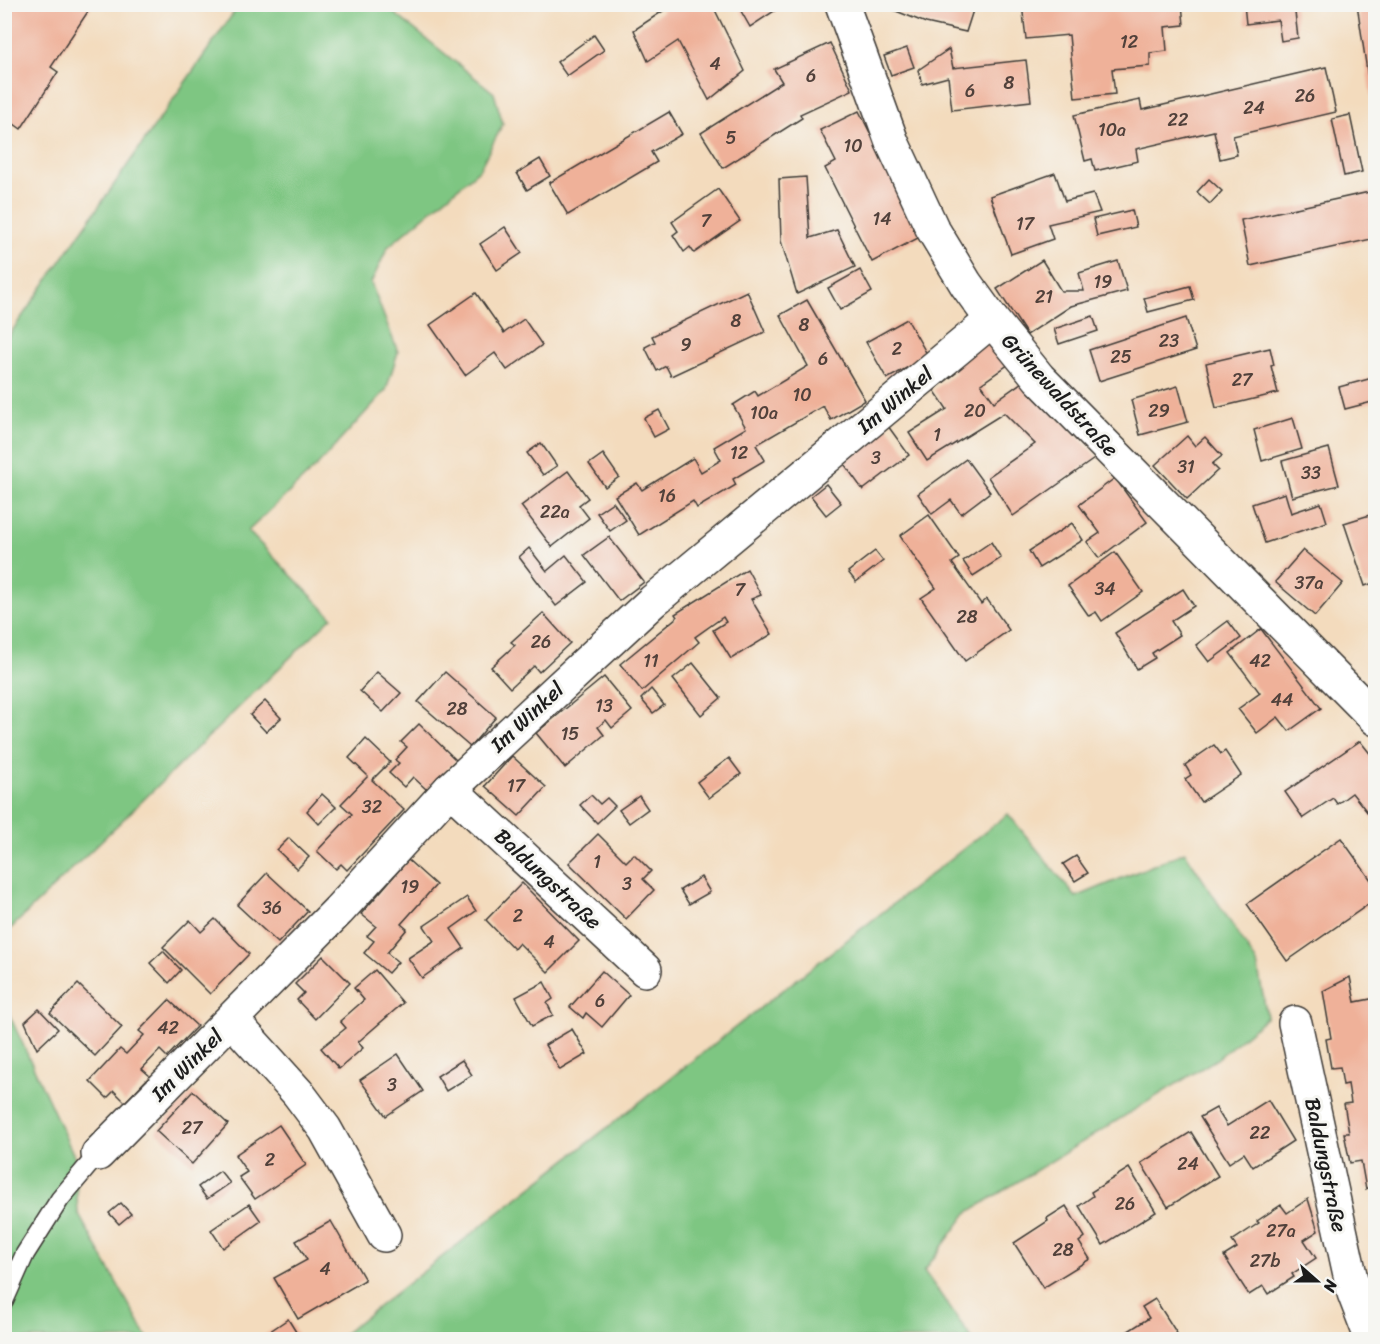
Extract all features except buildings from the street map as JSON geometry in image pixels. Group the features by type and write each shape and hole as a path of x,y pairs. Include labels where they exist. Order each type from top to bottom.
{"street":[{"name":"Grünewaldstraße","path":"842,4 892,142 932,228 966,284 992,320 1039,378 1376,719"},
{"name":"Im Winkel","path":"98,1154 338,911 450,789 653,601 992,320"},
{"name":"Baldungstraße","path":"450,789 645,970"},
{"path":"232,1020 298,1093 325,1129 384,1235"},
{"name":"Baldungstraße","path":"1295,1023 1354,1293 1372,1340"}],"lane":[{"path":"4,1301 25,1254 60,1199 98,1154"}],"green space":[{"path":"239,5 384,5 494,93 503,124 479,170 388,247 371,283 398,352 386,390 317,466 248,531 332,617 5,934 5,341"},
{"path":"1008,814 1076,897 1185,852 1257,963 1267,1017 1217,1059 967,1213 924,1271 972,1339 337,1339"},
{"path":"4,1003 75,1158 78,1213 148,1339 5,1339"}]}
